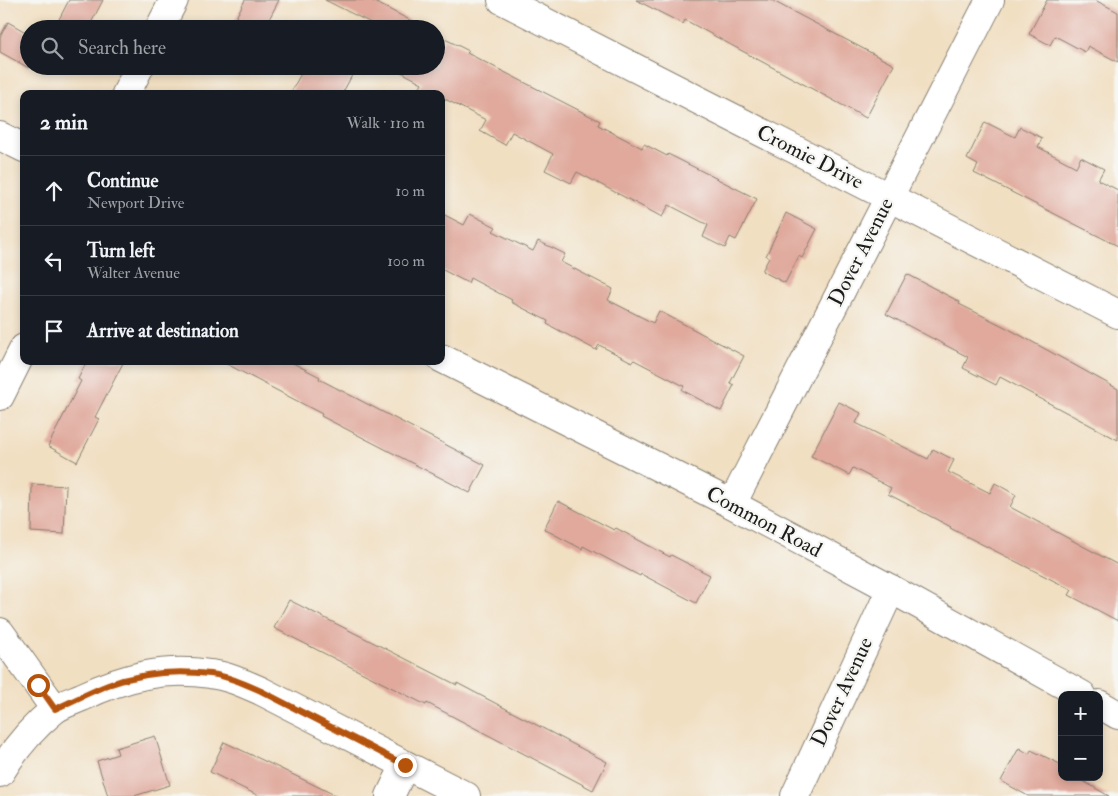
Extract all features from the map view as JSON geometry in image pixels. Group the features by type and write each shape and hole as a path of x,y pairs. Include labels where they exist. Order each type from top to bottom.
{"street":[{"path":"164,20 174,0"},
{"name":"Cromie Drive","path":"502,0 1118,314"},
{"name":"Dover Avenue","path":"732,504 990,0"},
{"path":"128,90 136,75"},
{"path":"0,136 20,146"},
{"path":"0,396 20,356"},
{"name":"Common Road","path":"445,360 732,504 1075,691"},
{"name":"Dover Avenue","path":"795,796 890,589"},
{"path":"0,632 55,709"},
{"path":"0,773 25,738 55,709 107,685 136,676 155,673 211,674 237,681 261,691 466,796"},
{"path":"1103,706 1118,715"},
{"path":"390,796 405,765"}],"building":[{"path":"69,0 103,0 93,20 59,20"},
{"path":"245,0 279,0 269,20 235,20"},
{"path":"325,0 371,0 410,20 365,20"},
{"path":"636,0 771,0 894,65 866,118 685,20 683,24"},
{"path":"1047,0 1095,0 1118,12 1118,62 1088,46 1085,52 1055,36 1050,45 1029,34"},
{"path":"8,22 20,29 20,63 0,52 0,37"},
{"path":"445,39 469,51 467,53 600,121 598,125 642,148 644,144 667,156 668,154 757,199 736,240 730,237 725,248 703,237 708,225 669,205 662,217 577,172 571,183 545,170 553,154 512,132 505,145 480,131 486,120 445,99 445,90 418,90 422,83 407,75 445,75"},
{"path":"300,75 352,75 344,90 292,90"},
{"path":"985,122 1015,137 1020,127 1042,138 1038,147 1076,167 1081,157 1104,169 1098,180 1118,190 1118,246 974,173 978,165 967,159"},
{"path":"786,213 817,229 802,258 799,256 785,283 762,271 769,258 766,256"},
{"path":"470,214 496,227 493,231 533,251 538,241 565,254 561,262 613,289 608,300 653,323 659,311 744,356 730,383 734,385 721,411 682,390 684,386 634,360 632,362 599,345 596,350 547,324 548,321 511,302 512,300 470,278 468,283 445,271 445,215 464,225"},
{"path":"907,274 1118,389 1118,440 1000,377 996,385 963,368 968,357 886,314"},
{"path":"85,365 122,365 95,417 99,419 77,462 48,446 81,381 78,379"},
{"path":"229,365 297,365 320,377 319,379 485,465 470,493 321,416 322,414"},
{"path":"839,402 861,413 856,423 928,459 933,449 954,460 948,472 990,493 995,483 1016,495 1010,507 1118,565 1118,621 1069,595 1072,590 888,494 891,488 853,468 849,475 811,456"},
{"path":"32,484 66,486 64,534 31,532"},
{"path":"558,501 614,530 616,528 670,557 671,555 710,575 696,603 641,574 640,576 583,546 582,549 544,529"},
{"path":"289,600 457,685 457,683 607,762 593,790 427,703 426,705 274,628"},
{"path":"155,736 170,785 134,796 108,796 97,761 118,754 116,748"},
{"path":"224,742 337,796 259,796 210,772"},
{"path":"1019,748 1029,754 1031,750 1058,763 1058,781 1083,781 1109,796 1028,796 1001,781"}],"route":[{"path":"38,685 55,709 107,685 136,676 155,673 211,674 237,681 261,691 405,765"}]}
